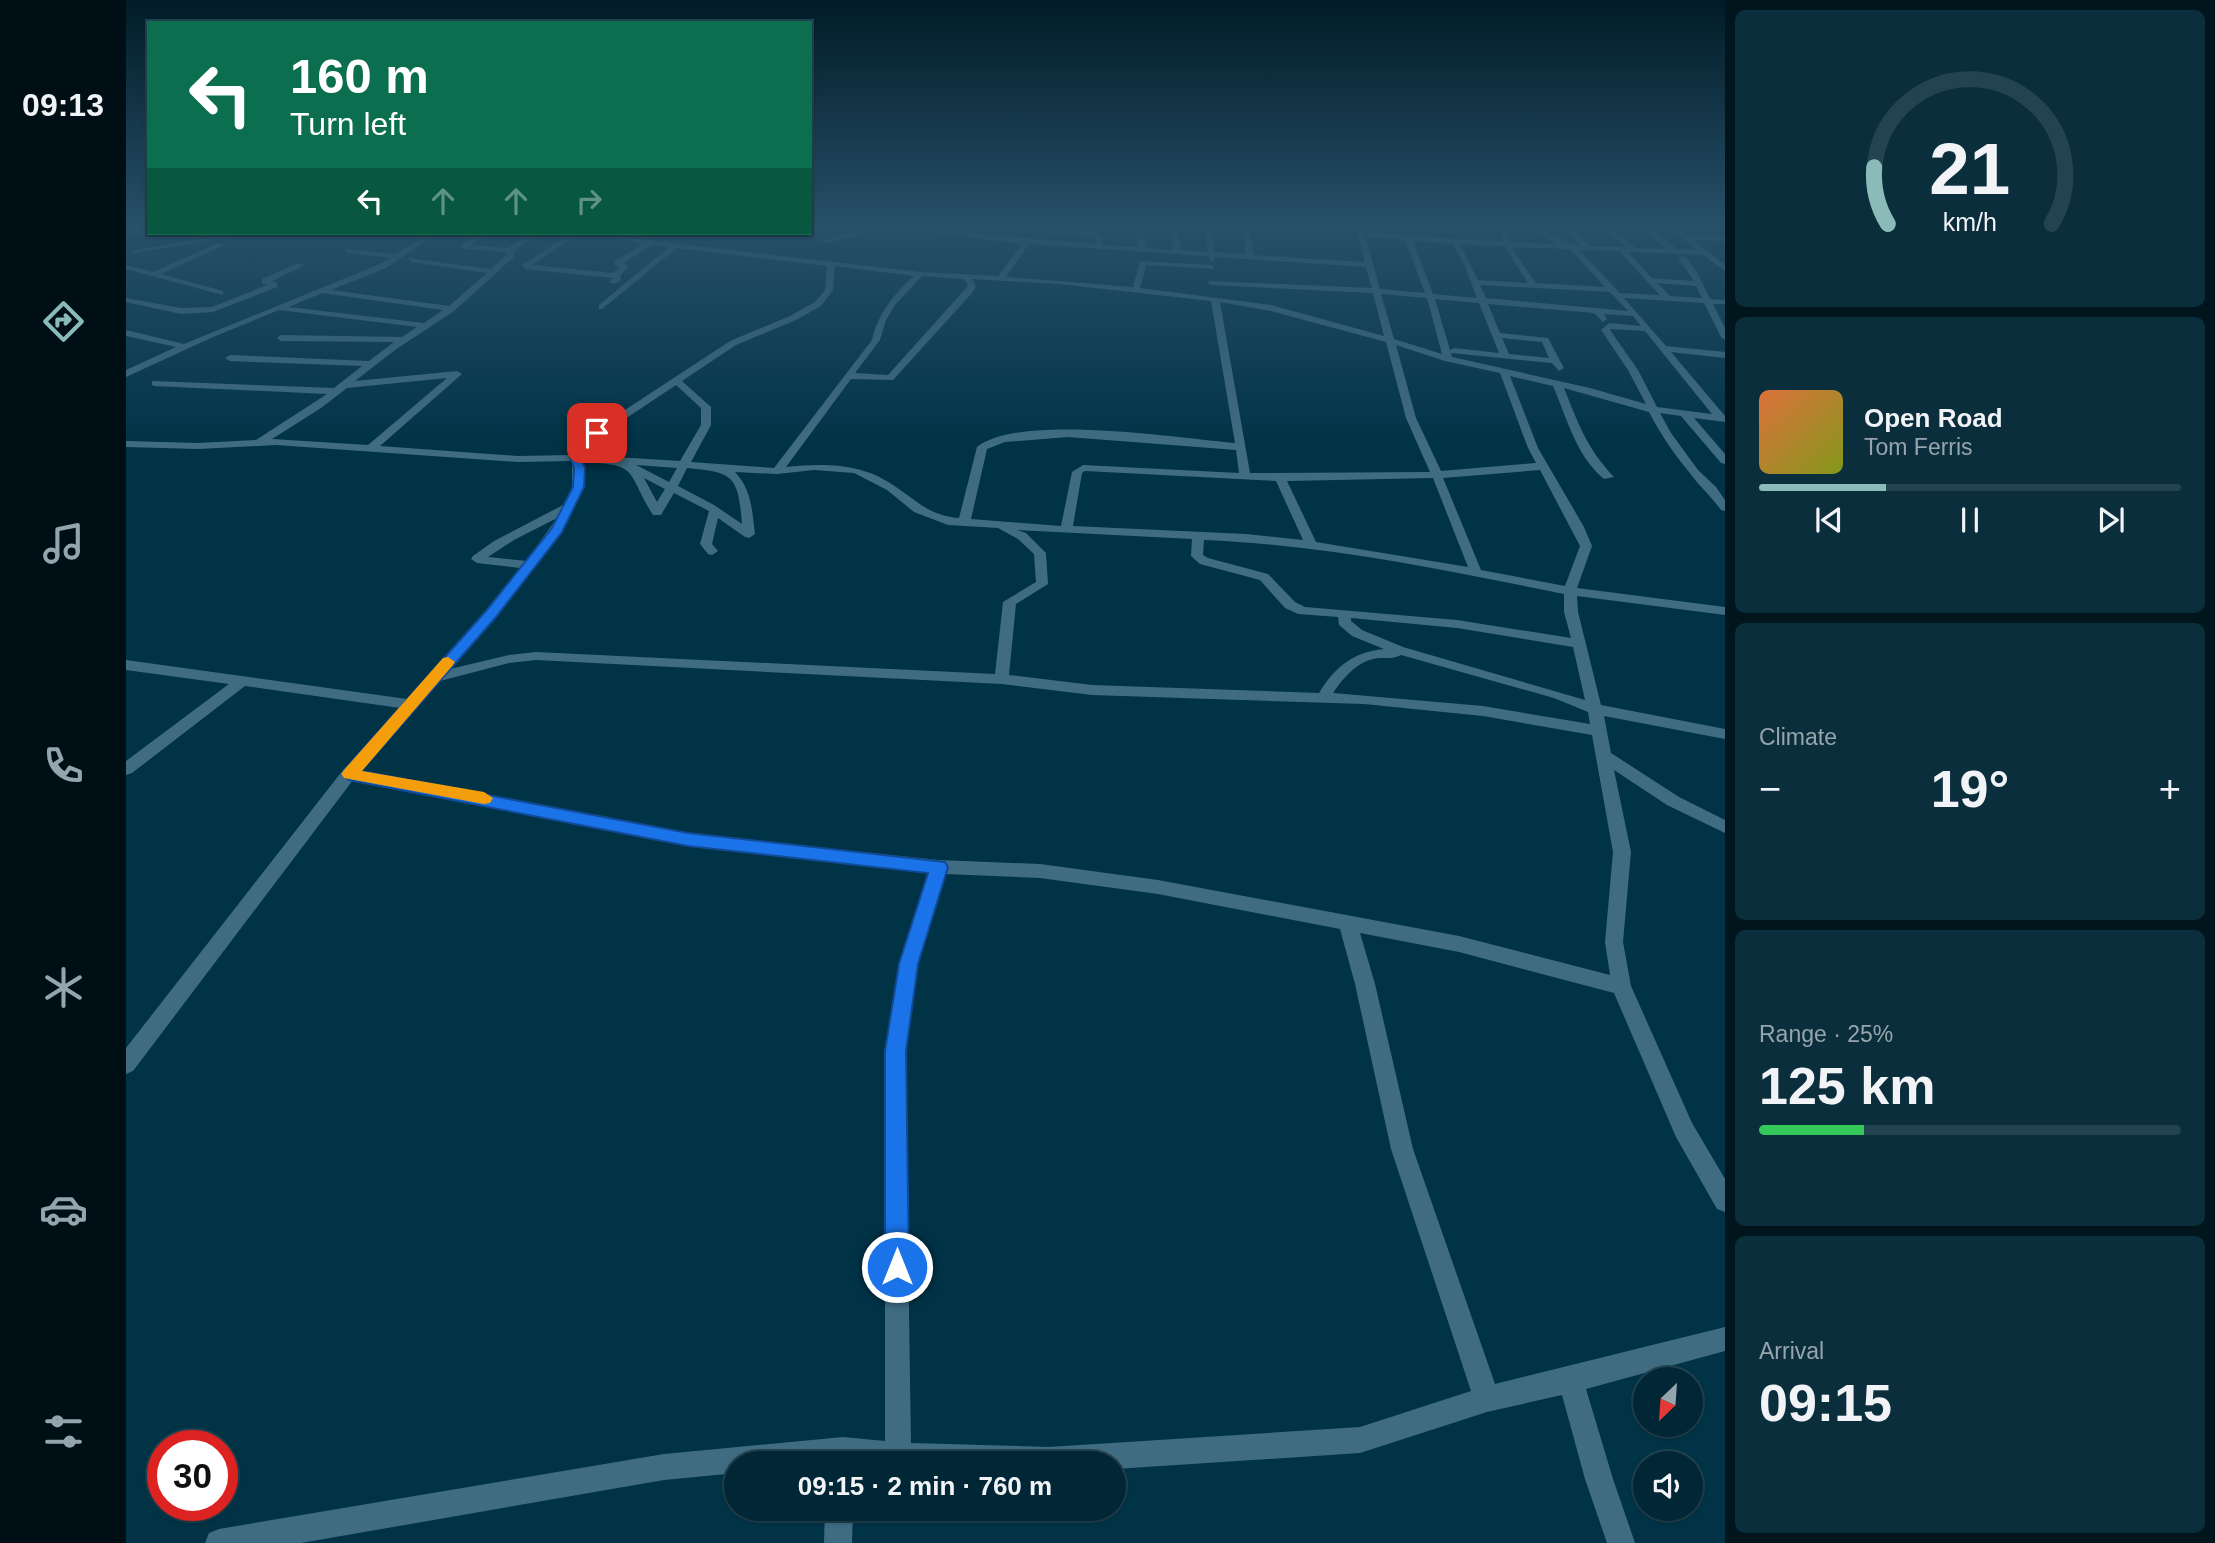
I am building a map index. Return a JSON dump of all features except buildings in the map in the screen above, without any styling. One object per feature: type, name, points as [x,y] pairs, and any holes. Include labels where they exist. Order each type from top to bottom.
[{"type":"street","points":[[126,300],[181,311],[213,309],[238,299]]},
{"type":"street","points":[[126,374],[298,299]]},
{"type":"street","points":[[378,299],[451,309]]},
{"type":"street","points":[[260,442],[463,299]]},
{"type":"street","points":[[602,307],[612,299]]},
{"type":"street","points":[[576,458],[597,433],[748,335],[793,317],[818,304],[822,299]]},
{"type":"street","points":[[742,484],[773,471],[876,340],[878,322],[896,299]]},
{"type":"street","points":[[849,376],[890,378],[962,299]]},
{"type":"street","points":[[1212,299],[1244,477]]},
{"type":"street","points":[[1218,299],[1236,302],[1242,299]]},
{"type":"street","points":[[1297,299],[1340,325],[1391,342],[1446,355],[1504,364],[1562,384],[1651,409],[1722,419]]},
{"type":"street","points":[[1380,299],[1411,418],[1476,573]]},
{"type":"street","points":[[1431,299],[1446,355]]},
{"type":"street","points":[[1444,299],[1635,314]]},
{"type":"street","points":[[1481,299],[1534,448],[1586,546],[1570,591],[1571,612],[1595,709],[1622,852],[1614,942],[1621,986],[1684,1130],[1717,1171],[1725,1201]]},
{"type":"street","points":[[1525,299],[1525,305]]},
{"type":"street","points":[[1621,299],[1722,419]]},
{"type":"street","points":[[1680,299],[1725,302]]},
{"type":"street","points":[[1705,301],[1725,337]]},
{"type":"street","points":[[277,307],[427,326]]},
{"type":"street","points":[[1597,312],[1609,326],[1647,329]]},
{"type":"street","points":[[1609,326],[1605,330],[1633,370],[1651,409],[1694,472],[1712,489],[1725,508]]},
{"type":"street","points":[[126,333],[186,346]]},
{"type":"street","points":[[1495,335],[1545,340],[1556,361],[1585,450],[1608,477]]},
{"type":"street","points":[[281,338],[405,340]]},
{"type":"street","points":[[1662,348],[1725,355]]},
{"type":"street","points":[[1446,355],[1504,364],[1556,361]]},
{"type":"street","points":[[230,358],[371,364]]},
{"type":"street","points":[[155,383],[340,388],[457,374],[370,449]]},
{"type":"street","points":[[634,469],[657,513],[706,425],[706,407],[677,381]]},
{"type":"street","points":[[1685,414],[1725,461]]},
{"type":"street","points":[[964,522],[982,447],[991,442],[1042,434],[1111,436],[1240,447]]},
{"type":"street","points":[[126,444],[198,446],[260,442],[518,459],[576,458],[773,471],[814,467],[856,470],[891,488],[918,510],[934,518],[1006,528],[1022,536],[1040,553],[1042,584],[1010,602],[1002,678]]},
{"type":"street","points":[[126,1064],[349,774],[491,614],[557,529],[571,506],[578,487],[579,468],[576,458]]},
{"type":"street","points":[[620,461],[710,507],[749,534],[742,484],[723,467]]},
{"type":"street","points":[[1066,530],[1077,472],[1083,468],[1280,478],[1437,475],[1544,466]]},
{"type":"street","points":[[1280,478],[1311,545]]},
{"type":"street","points":[[528,565],[477,559],[496,542],[539,525],[571,506]]},
{"type":"street","points":[[712,551],[706,544],[714,512]]},
{"type":"street","points":[[964,522],[1311,545],[1570,591],[1725,611]]},
{"type":"street","points":[[1198,536],[1197,556],[1204,561],[1264,577],[1290,605],[1303,611],[1457,624],[1579,644]]},
{"type":"street","points":[[1345,613],[1345,622],[1357,633],[1420,657],[1559,695],[1595,709],[1725,734]]},
{"type":"street","points":[[1323,698],[1334,677],[1353,661],[1379,652],[1420,657]]},
{"type":"street","points":[[433,678],[509,659],[536,656],[1002,678],[1092,690],[1405,702],[1483,711],[1598,731]]},
{"type":"street","points":[[126,665],[410,704]]},
{"type":"street","points":[[126,769],[241,682]]},
{"type":"street","points":[[1603,755],[1673,801],[1725,827]]},
{"type":"street","points":[[349,774],[688,840],[939,867],[1040,871],[1158,887],[1459,944],[1621,986]]},
{"type":"street","points":[[898,1451],[895,1051],[908,964],[939,867]]},
{"type":"street","points":[[1348,924],[1365,984],[1402,1149],[1487,1399]]},
{"type":"street","points":[[1126,1455],[1360,1440],[1487,1399],[1572,1380],[1725,1339]]},
{"type":"street","points":[[1572,1380],[1599,1479],[1621,1543]]},
{"type":"street","points":[[219,1543],[664,1467],[724,1464]]},
{"type":"street","points":[[838,1543],[839,1521]]},
{"type":"slow traffic","points":[[448,662],[349,774],[484,798]]},
{"type":"route","points":[[597,433],[576,458],[579,468],[578,487],[570,508],[557,529],[491,614],[349,774],[688,840],[939,867],[908,964],[895,1051],[897,1267]]}]
